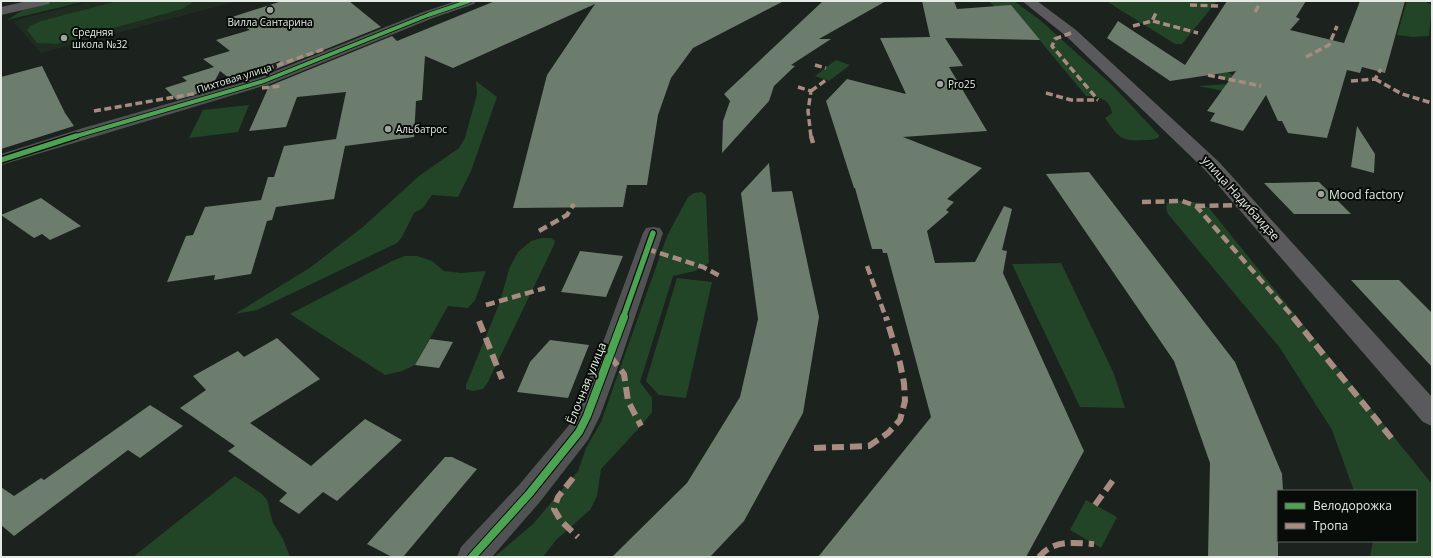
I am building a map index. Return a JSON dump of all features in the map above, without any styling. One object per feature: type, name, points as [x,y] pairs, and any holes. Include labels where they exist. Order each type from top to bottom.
[{"type":"main road","points":[[1,11],[44,1]]},
{"type":"main road","name":"улица Надибаидзе","points":[[1029,1],[1070,33],[1212,166],[1432,415]]},
{"type":"street","name":"Пихтовая улица","points":[[1,160],[74,136],[264,81],[469,1]]},
{"type":"street","name":"Ёлочная улица","points":[[472,557],[529,494],[579,432],[588,416],[653,233]]},
{"type":"shaded area","name":"Средняя школа №32","points":[[91,1],[238,1],[41,53],[13,21]]},
{"type":"green space","points":[[56,1],[86,1],[7,20],[23,10]]},
{"type":"green space","name":"Средняя школа №32","points":[[118,1],[191,1],[192,3],[182,9],[56,44],[37,43],[27,30],[30,26],[41,21]]},
{"type":"green space","points":[[989,1],[1014,1],[1040,20],[1112,85],[1159,135],[1159,137],[1152,140],[1129,140],[1120,136],[1105,118],[1112,113],[1109,104],[1103,99],[1086,96],[1027,25],[1007,6],[994,6]]},
{"type":"green space","points":[[1106,1],[1217,1],[1182,44],[1175,44]]},
{"type":"green space","points":[[1407,1],[1424,1],[1432,5],[1429,36],[1413,37],[1397,35]]},
{"type":"green space","points":[[1198,46],[1232,55],[1224,70],[1234,76],[1229,92],[1198,86],[1229,84],[1229,82],[1193,57],[1192,54]]},
{"type":"green space","points":[[836,60],[850,65],[829,81],[815,76]]},
{"type":"green space","points":[[476,81],[497,97],[471,171],[458,197],[432,195],[423,208],[414,213],[402,237],[397,243],[257,310],[235,314],[311,267],[364,226],[419,176],[459,148],[465,138],[477,94]]},
{"type":"green space","points":[[249,105],[238,132],[189,138],[203,110]]},
{"type":"green space","points":[[702,192],[706,196],[709,263],[695,271],[673,276],[640,382],[652,398],[652,412],[601,469],[597,496],[590,510],[556,540],[543,557],[494,557],[533,524],[578,471],[586,448],[601,422],[667,236],[688,197],[694,193]]},
{"type":"green space","points":[[1175,200],[1201,203],[1209,208],[1432,484],[1432,557],[1370,557],[1373,542],[1417,542],[1417,490],[1354,490],[1332,430],[1280,348],[1168,214],[1166,208],[1167,203]]},
{"type":"green space","points":[[542,238],[551,238],[555,241],[554,245],[488,382],[483,389],[473,391],[466,389],[466,385],[500,302],[509,269],[518,252],[531,241]]},
{"type":"green space","points":[[405,256],[417,256],[432,261],[444,271],[461,273],[486,271],[475,300],[468,308],[448,306],[415,365],[402,371],[385,375],[290,314],[392,261]]},
{"type":"green space","points":[[1061,263],[1114,374],[1125,408],[1080,407],[1012,264]]},
{"type":"green space","points":[[677,278],[712,282],[686,398],[659,395],[646,381]]},
{"type":"green space","points":[[235,476],[262,494],[267,500],[273,523],[283,539],[290,557],[133,557]]},
{"type":"green space","points":[[1086,500],[1117,517],[1101,548],[1070,530]]},
{"type":"building","points":[[282,1],[349,1],[381,27],[276,69],[280,61],[229,78],[220,71],[210,90],[177,100],[165,88],[187,81],[182,77],[214,67],[203,59],[230,51],[216,40],[250,30],[229,18]]},
{"type":"building","points":[[495,1],[784,1],[693,48],[671,78],[658,115],[647,185],[627,185],[623,207],[513,208],[547,75],[595,4],[453,68],[425,56],[422,100],[416,101],[414,137],[345,146],[334,199],[276,207],[272,220],[267,221],[251,274],[214,280],[215,275],[167,282],[186,236],[193,235],[205,207],[261,200],[268,177],[274,177],[284,146],[336,139],[346,92],[297,97],[286,127],[249,131],[269,86],[392,36],[397,41]]},
{"type":"building","points":[[823,1],[886,1],[819,39],[831,39],[791,65],[795,66],[774,86],[769,101],[722,153],[723,121],[730,101],[724,94]]},
{"type":"building","points":[[922,1],[954,1],[957,9],[1011,5],[1040,40],[945,38],[963,66],[949,67],[987,131],[903,137],[982,168],[947,199],[954,202],[946,210],[949,212],[927,231],[935,263],[975,262],[1004,206],[1012,209],[1002,250],[1007,251],[1003,273],[1084,451],[1026,557],[818,557],[931,417],[887,253],[883,253],[882,249],[872,249],[855,188],[826,101],[847,79],[906,94],[880,38],[930,37]]},
{"type":"building","points":[[1227,1],[1306,1],[1296,17],[1300,19],[1290,30],[1344,43],[1360,1],[1405,1],[1385,73],[1362,67],[1360,73],[1347,70],[1327,138],[1288,133],[1282,121],[1278,121],[1266,95],[1243,131],[1210,121],[1215,113],[1207,111],[1236,71],[1170,81],[1107,38],[1118,21],[1185,65]]},
{"type":"building","points":[[42,66],[65,113],[74,126],[1,149],[1,77]]},
{"type":"building","points":[[1357,126],[1375,154],[1374,173],[1351,167]]},
{"type":"building","points":[[769,163],[772,192],[792,191],[819,317],[803,413],[744,521],[710,557],[612,557],[687,483],[740,397],[758,319],[741,193]]},
{"type":"building","points":[[1089,172],[1235,362],[1282,474],[1283,490],[1277,490],[1278,557],[1208,557],[1210,463],[1174,361],[1046,174]]},
{"type":"building","points":[[1319,182],[1351,214],[1294,214],[1264,183]]},
{"type":"building","points":[[41,198],[81,226],[50,240],[42,234],[34,238],[1,215]]},
{"type":"building","points":[[580,251],[623,256],[606,297],[561,292]]},
{"type":"building","points":[[1351,280],[1399,280],[1432,313],[1432,367]]},
{"type":"building","points":[[277,338],[320,379],[250,423],[311,466],[365,419],[402,440],[337,501],[323,492],[299,514],[279,501],[287,493],[228,451],[235,446],[180,408],[206,390],[193,376],[238,351],[244,357]]},
{"type":"building","points":[[430,339],[453,342],[439,368],[415,365]]},
{"type":"building","points":[[550,340],[589,345],[568,398],[517,392],[530,362]]},
{"type":"building","points":[[150,405],[183,426],[140,458],[128,450],[14,536],[1,525],[1,487],[14,496],[41,478],[44,480]]},
{"type":"building","points":[[445,457],[452,457],[477,469],[403,557],[392,557],[367,544]]},
{"type":"marked path","points":[[1190,5],[1218,6]]},
{"type":"marked path","points":[[1255,12],[1259,5]]},
{"type":"marked path","points":[[1133,26],[1149,23],[1154,19],[1157,11]]},
{"type":"marked path","points":[[1153,21],[1198,33]]},
{"type":"marked path","points":[[1306,57],[1329,45],[1337,26]]},
{"type":"marked path","points":[[1071,33],[1055,39],[1052,46],[1098,100]]},
{"type":"marked path","points":[[94,111],[171,99],[198,93],[324,49]]},
{"type":"marked path","points":[[815,65],[826,68]]},
{"type":"marked path","points":[[1351,81],[1375,79],[1381,69]]},
{"type":"marked path","points":[[1208,75],[1261,86]]},
{"type":"marked path","points":[[1375,79],[1402,94],[1432,103]]},
{"type":"marked path","points":[[811,91],[826,80]]},
{"type":"marked path","points":[[262,88],[282,86]]},
{"type":"marked path","points":[[798,87],[811,91],[808,104],[808,117],[813,143]]},
{"type":"marked path","points":[[1046,93],[1071,100],[1098,100]]},
{"type":"marked path","points":[[1142,202],[1182,201],[1196,206],[1269,288],[1393,440]]},
{"type":"marked path","points":[[539,231],[567,215],[574,204]]},
{"type":"marked path","points":[[1196,206],[1248,205]]},
{"type":"marked path","points":[[647,249],[703,267],[722,277]]},
{"type":"marked path","points":[[814,448],[851,448],[869,446],[888,433],[897,424],[902,416],[905,401],[904,383],[900,363],[887,320],[867,266]]},
{"type":"marked path","points":[[486,305],[545,288]]},
{"type":"marked path","points":[[479,321],[502,379]]},
{"type":"marked path","points":[[610,356],[624,374],[628,401],[641,426]]},
{"type":"marked path","points":[[1095,505],[1116,476]]},
{"type":"marked path","points":[[573,478],[558,497],[554,509],[561,521],[578,537]]},
{"type":"marked path","points":[[1039,557],[1050,546],[1057,544],[1071,542],[1094,544]]},
{"type":"cycle path","points":[[1,160],[89,132],[264,81],[428,15],[469,1]]},
{"type":"cycle path","points":[[472,557],[529,494],[579,432],[587,416],[610,356],[653,233]]},
{"type":"place","name":"Вилла Сантарина","points":[[270,10]]},
{"type":"place","name":"Средняя школа №32","points":[[64,38]]},
{"type":"place","name":"Pro25","points":[[940,84]]},
{"type":"place","name":"Альбатрос","points":[[388,129]]},
{"type":"place","name":"Mood factory","points":[[1321,194]]}]
